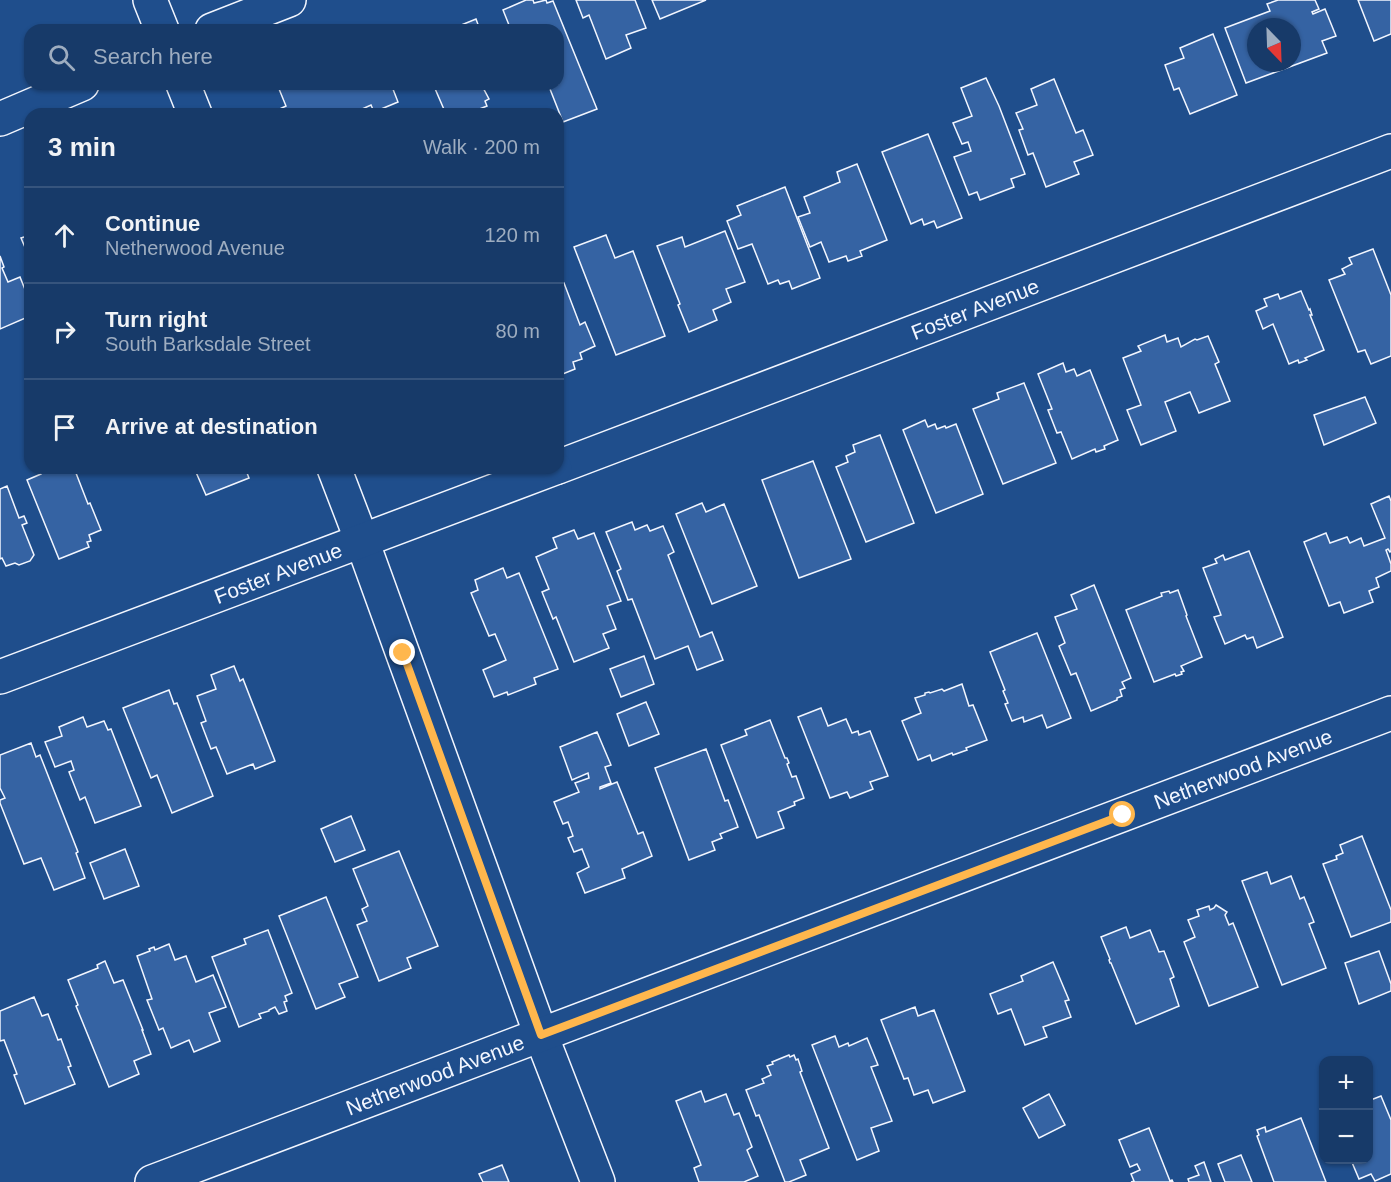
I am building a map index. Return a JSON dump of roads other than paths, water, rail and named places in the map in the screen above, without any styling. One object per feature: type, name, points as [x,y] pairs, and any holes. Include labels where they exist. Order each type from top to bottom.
[{"type":"street","points":[[150,0],[160,24]]},
{"type":"street","points":[[227,24],[289,0]]},
{"type":"street","points":[[26,108],[68,90]]},
{"type":"street","points":[[185,90],[193,108]]},
{"type":"street","points":[[0,119],[24,109]]},
{"type":"street","name":"Foster Avenue","points":[[564,464],[1391,151]]},
{"type":"street","points":[[335,474],[362,541],[541,1035],[598,1182]]},
{"type":"street","name":"Foster Avenue","points":[[0,677],[538,474]]},
{"type":"street","name":"Netherwood Avenue","points":[[152,1182],[1391,713]]}]
